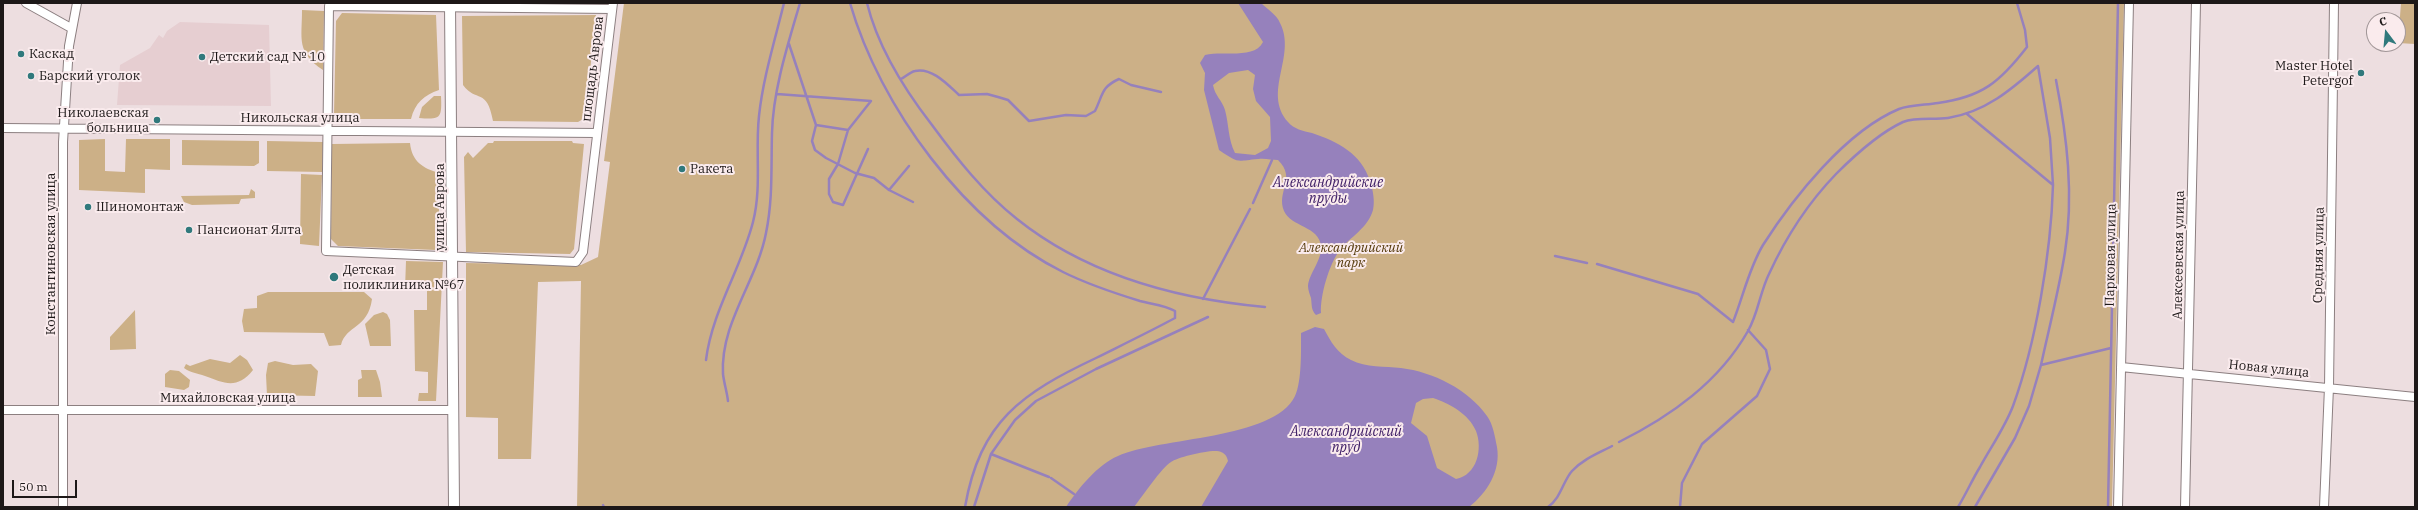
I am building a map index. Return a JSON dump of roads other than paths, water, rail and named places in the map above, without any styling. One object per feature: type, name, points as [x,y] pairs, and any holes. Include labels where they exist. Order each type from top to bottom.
[{"type":"street","points":[[26,3],[71,28]]},
{"type":"street","name":"Константиновская улица","points":[[62,507],[64,129],[71,28],[77,3]]},
{"type":"street","name":"Парковая улица","points":[[2118,507],[2129,3]]},
{"type":"street","name":"Алексеевская улица","points":[[2185,507],[2196,3]]},
{"type":"street","name":"Средняя улица","points":[[2324,507],[2329,387],[2334,3]]},
{"type":"street","name":"улица Аврова","points":[[450,5],[454,507]]},
{"type":"street","name":"площадь Аврова","points":[[329,6],[612,6],[583,252],[576,262],[326,251],[329,6]]},
{"type":"street","name":"Никольская улица","points":[[3,128],[597,133]]},
{"type":"street","name":"Новая улица","points":[[2120,367],[2188,372],[2415,397]]},
{"type":"street","name":"Михайловская улица","points":[[3,410],[453,410]]},
{"type":"water","name":"Александрийские пруды","points":[[1238,3],[1261,3],[1279,20],[1284,35],[1285,48],[1278,99],[1281,110],[1288,122],[1296,128],[1331,140],[1355,156],[1366,171],[1373,192],[1374,207],[1371,216],[1363,227],[1344,245],[1332,263],[1322,298],[1321,313],[1316,315],[1312,310],[1308,286],[1320,257],[1321,246],[1319,239],[1310,230],[1292,220],[1284,211],[1282,197],[1286,173],[1278,160],[1235,160],[1219,150],[1204,90],[1205,73],[1200,63],[1205,55],[1245,53],[1259,48],[1263,42]],"holes":[[[1248,70],[1255,75],[1253,89],[1256,101],[1270,117],[1271,141],[1268,148],[1255,155],[1235,153],[1230,137],[1225,110],[1215,92],[1213,85],[1229,73]]]},
{"type":"water","name":"Александрийский пруд","points":[[1315,327],[1324,329],[1338,351],[1357,363],[1369,366],[1401,368],[1425,373],[1449,383],[1479,406],[1491,423],[1494,431],[1498,456],[1495,473],[1482,495],[1469,507],[1201,507],[1228,461],[1223,453],[1211,451],[1188,456],[1171,462],[1157,476],[1134,507],[1066,507],[1082,485],[1095,471],[1118,456],[1137,450],[1241,429],[1264,421],[1283,410],[1295,396],[1299,382],[1301,365],[1301,333]],"holes":[[[1433,398],[1464,414],[1473,425],[1478,438],[1478,453],[1473,467],[1463,477],[1456,479],[1437,468],[1427,436],[1411,423],[1416,403],[1423,399]]]},
{"type":"waterway","points":[[706,360],[714,324],[748,239],[756,209],[759,116],[766,73],[784,3]]},
{"type":"waterway","points":[[728,401],[723,374],[727,337],[755,268],[766,233],[771,195],[772,133],[775,100],[782,67],[800,3]]},
{"type":"waterway","points":[[850,3],[864,42],[882,82],[905,121],[931,158],[960,193],[993,224],[1027,251],[1063,272],[1111,291],[1140,301],[1167,307],[1175,311],[1175,318],[1046,384],[1008,413],[994,431],[981,452],[972,477],[965,507]]},
{"type":"waterway","points":[[867,3],[885,52],[912,97],[951,150],[982,187],[1017,219],[1044,239],[1073,255],[1134,281],[1199,298],[1265,307]]},
{"type":"waterway","points":[[1597,264],[1698,294],[1733,322],[1750,273],[1763,245],[1789,207],[1805,187],[1841,149],[1879,119],[1899,109],[1967,97],[1989,86],[2008,70],[2027,47],[2025,30],[2017,3]]},
{"type":"waterway","points":[[2108,507],[2118,3]]},
{"type":"waterway","points":[[789,44],[816,125],[812,141],[815,150],[826,158],[855,173],[874,178],[889,190],[913,202]]},
{"type":"waterway","points":[[1967,114],[2053,185],[2050,138],[2038,66]]},
{"type":"waterway","points":[[1619,442],[1657,421],[1675,409],[1708,382],[1723,366],[1748,331],[1757,310],[1763,288],[1775,261],[1798,221],[1826,185],[1859,153],[1885,132],[1908,120],[1948,118],[1974,111],[1997,99],[2038,66]]},
{"type":"waterway","points":[[901,79],[911,72],[921,70],[928,72],[945,82],[959,95],[987,94],[1008,100],[1029,121],[1066,115],[1086,116],[1095,111],[1106,88],[1119,79],[1131,85],[1161,92]]},
{"type":"waterway","points":[[2056,80],[2068,166],[2068,231],[2063,266],[2041,365],[2111,348]]},
{"type":"waterway","points":[[777,94],[871,101],[848,130],[838,164],[829,179],[829,194],[833,202],[843,205],[868,149]]},
{"type":"waterway","points":[[816,125],[848,130]]},
{"type":"waterway","points":[[1253,203],[1272,160]]},
{"type":"waterway","points":[[889,190],[909,166]]},
{"type":"waterway","points":[[1958,507],[2006,422],[2013,406],[2029,354],[2046,268],[2053,185]]},
{"type":"waterway","points":[[1203,299],[1250,209]]},
{"type":"waterway","points":[[1555,256],[1587,263]]},
{"type":"waterway","points":[[1049,477],[991,454],[1015,420],[1036,401],[1096,369],[1208,317]]},
{"type":"waterway","points":[[1680,507],[1682,483],[1702,444],[1757,396],[1770,369],[1766,350],[1748,330]]},
{"type":"waterway","points":[[1975,507],[2015,438],[2029,406],[2041,365]]},
{"type":"waterway","points":[[1548,507],[1556,499],[1569,475],[1576,467],[1612,446]]},
{"type":"waterway","points":[[974,507],[991,454]]},
{"type":"waterway","points":[[1051,478],[1074,494]]},
{"type":"place","name":"Каскад","points":[[21,54]]},
{"type":"place","name":"Детский сад № 10","points":[[202,57]]},
{"type":"place","name":"Master Hotel Petergof","points":[[2361,73]]},
{"type":"place","name":"Барский уголок","points":[[31,76]]},
{"type":"place","name":"Николаевская больница","points":[[157,120]]},
{"type":"place","name":"Ракета","points":[[682,169]]},
{"type":"place","name":"Шиномонтаж","points":[[88,207]]},
{"type":"place","name":"Пансионат Ялта","points":[[189,230]]},
{"type":"place","name":"Детская поликлиника №67","points":[[334,277]]},
{"type":"park label","name":"Александрийский парк","points":[[1351,256]]}]
